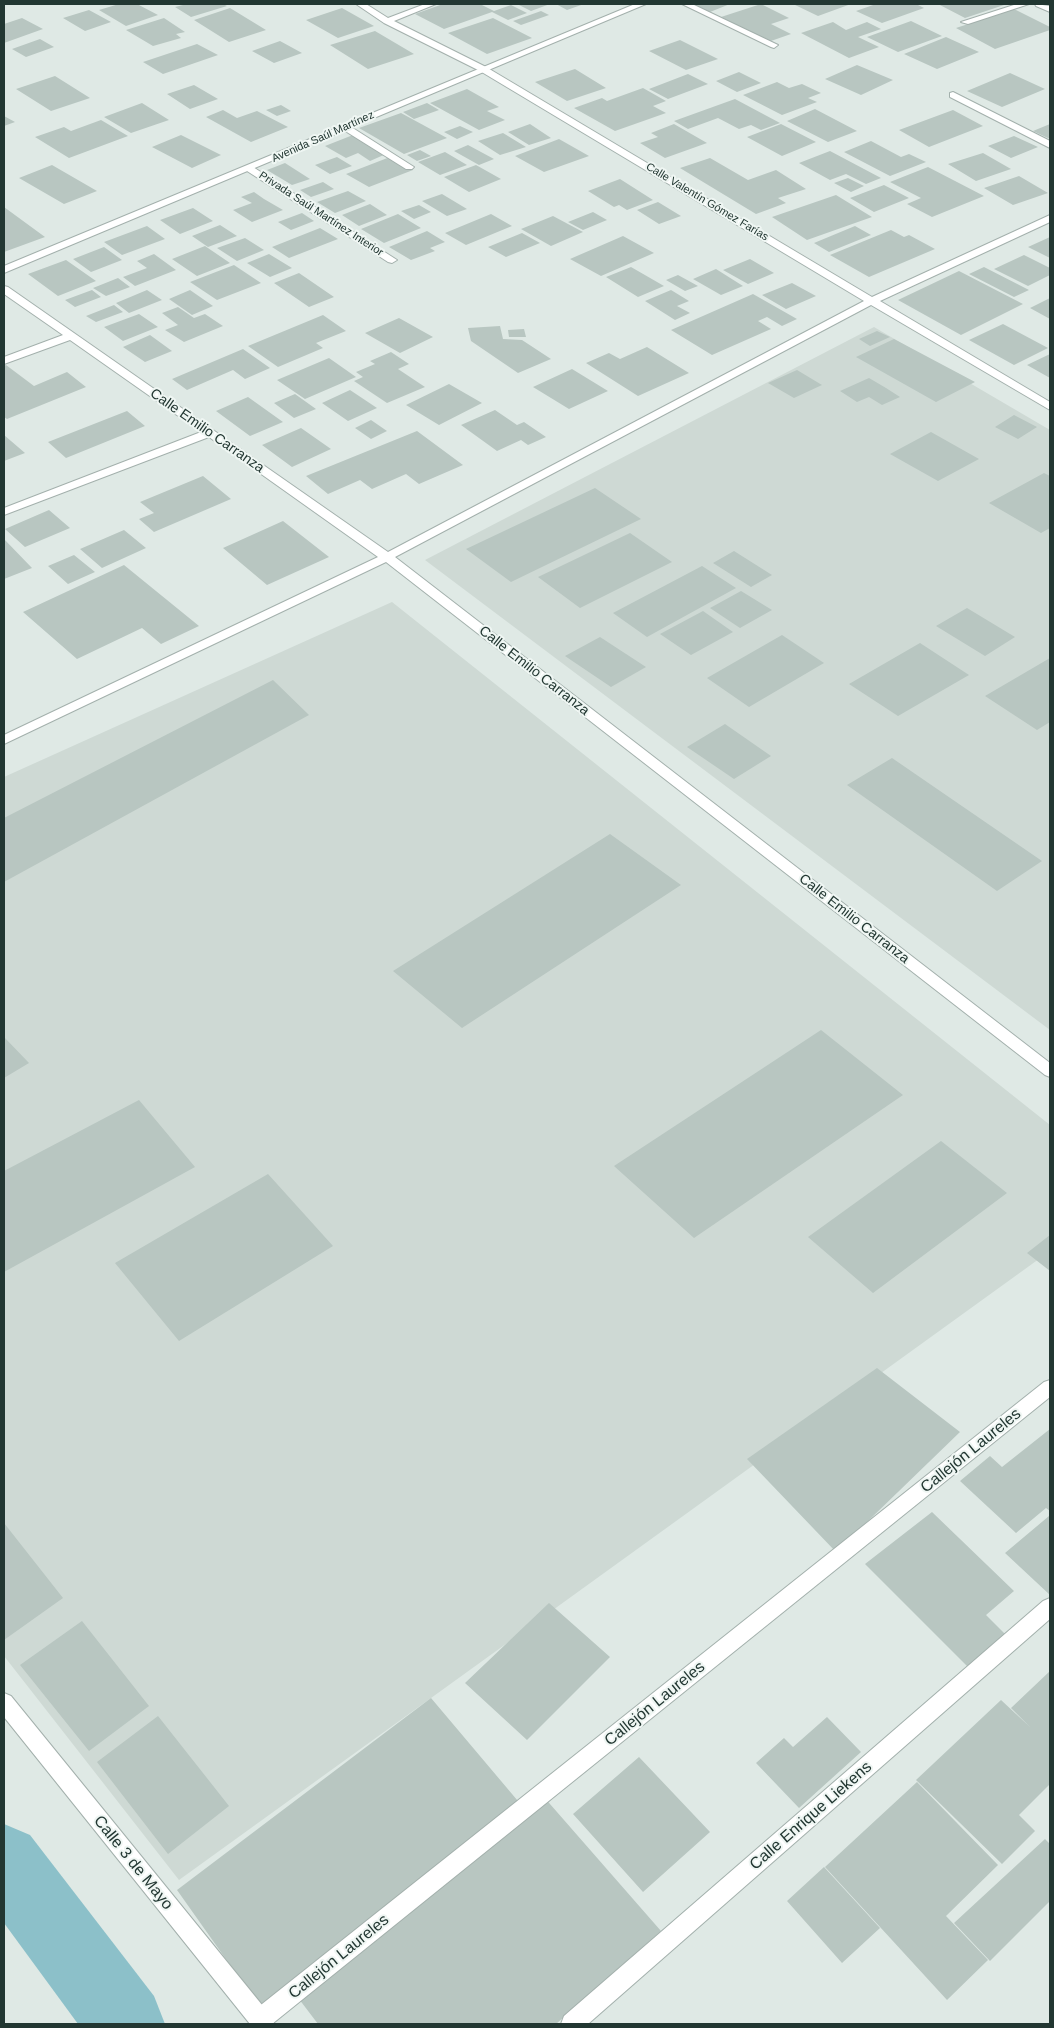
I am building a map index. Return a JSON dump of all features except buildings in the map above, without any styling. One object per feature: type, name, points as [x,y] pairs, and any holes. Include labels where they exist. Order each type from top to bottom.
[{"type":"street","name":"Calle Valentín Gómez Farías","points":[[360,4],[387,21],[483,69],[1050,407]]},
{"type":"street","points":[[387,21],[432,4]]},
{"type":"street","name":"Avenida Saúl Martínez","points":[[4,270],[642,4]]},
{"type":"street","points":[[686,4],[774,45]]},
{"type":"street","points":[[965,22],[1025,4]]},
{"type":"street","points":[[1039,4],[1050,9]]},
{"type":"street","points":[[953,95],[1050,145]]},
{"type":"street","points":[[345,127],[409,167]]},
{"type":"street","name":"Privada Saúl Martínez Interior","points":[[250,169],[392,260]]},
{"type":"street","points":[[4,740],[387,557],[871,300],[1050,218]]},
{"type":"street","name":"Calle Emilio Carranza","points":[[4,289],[387,557],[1050,1071]]},
{"type":"street","points":[[4,361],[71,336]]},
{"type":"street","points":[[4,512],[210,433]]},
{"type":"street","name":"Callejón Laureles","points":[[261,2022],[1050,1387]]},
{"type":"street","name":"Calle Enrique Liekens","points":[[572,2024],[1050,1607]]},
{"type":"street","name":"Calle 3 de Mayo","points":[[4,1702],[261,2022]]},
{"type":"shaded area","points":[[874,327],[1050,430],[1050,1030],[425,560]]},
{"type":"shaded area","points":[[392,602],[1050,1125],[1050,1251],[179,1880],[4,1656],[4,777]]},
{"type":"waterway","points":[[4,1861],[126,2024]]}]
